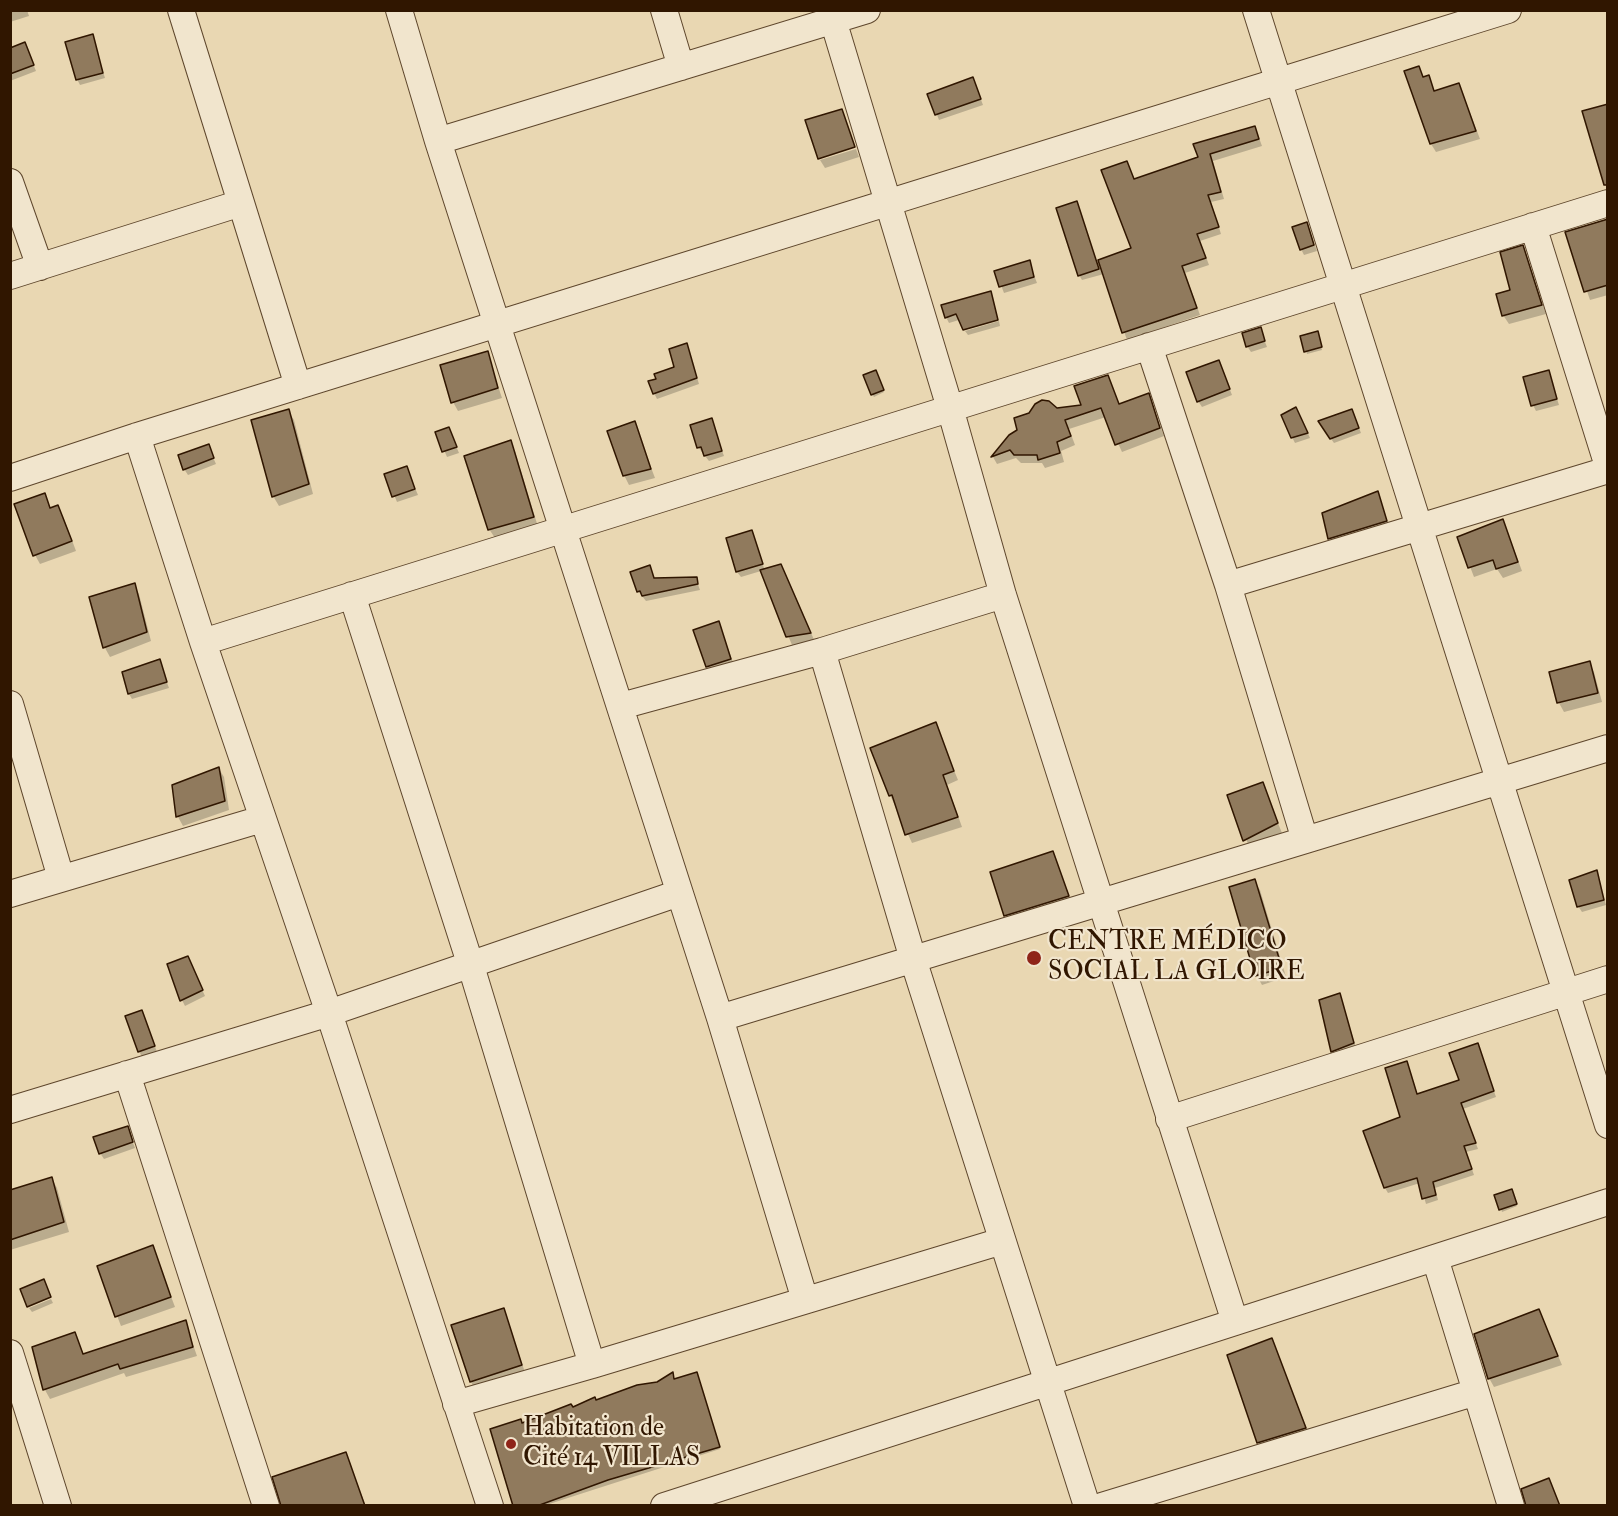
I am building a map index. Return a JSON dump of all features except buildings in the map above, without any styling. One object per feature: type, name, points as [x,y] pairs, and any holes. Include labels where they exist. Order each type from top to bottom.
[{"type":"street","points":[[181,10],[298,386]]},
{"type":"street","points":[[399,10],[438,141],[720,1018],[805,1300]]},
{"type":"street","points":[[664,10],[681,66]]},
{"type":"street","points":[[438,141],[681,66],[831,16],[867,10]]},
{"type":"street","points":[[1256,10],[1344,285],[1417,528],[1608,1125]]},
{"type":"street","points":[[10,478],[137,436],[1508,10]]},
{"type":"street","points":[[831,16],[886,204],[950,408],[1003,596],[1099,903],[1235,1322]]},
{"type":"street","points":[[10,182],[40,267]]},
{"type":"street","points":[[10,276],[241,203]]},
{"type":"street","points":[[203,642],[1608,203]]},
{"type":"street","points":[[1228,585],[1608,468],[1533,226]]},
{"type":"street","points":[[1149,346],[1228,585],[1305,840]]},
{"type":"street","points":[[137,436],[203,642],[329,1014],[490,1506]]},
{"type":"street","points":[[352,595],[471,966],[592,1365]]},
{"type":"street","points":[[621,706],[822,651],[1003,596]]},
{"type":"street","points":[[822,651],[913,959],[1087,1506]]},
{"type":"street","points":[[10,704],[61,878]]},
{"type":"street","points":[[720,1018],[1608,748]]},
{"type":"street","points":[[10,894],[262,819]]},
{"type":"street","points":[[10,1110],[329,1014],[679,893]]},
{"type":"street","points":[[1169,1119],[1608,980]]},
{"type":"street","points":[[127,1074],[266,1506]]},
{"type":"street","points":[[664,1506],[1608,1202]]},
{"type":"street","points":[[456,1404],[1002,1240]]},
{"type":"street","points":[[1435,1258],[1511,1506]]},
{"type":"street","points":[[10,1353],[58,1506]]},
{"type":"street","points":[[1102,1506],[1476,1392]]},
{"type":"place","name":"CENTRE MÉDICO SOCIAL LA GLOIRE","points":[[1034,958]]},
{"type":"place","name":"Habitation de Cité 14 VILLAS","points":[[511,1444]]}]
